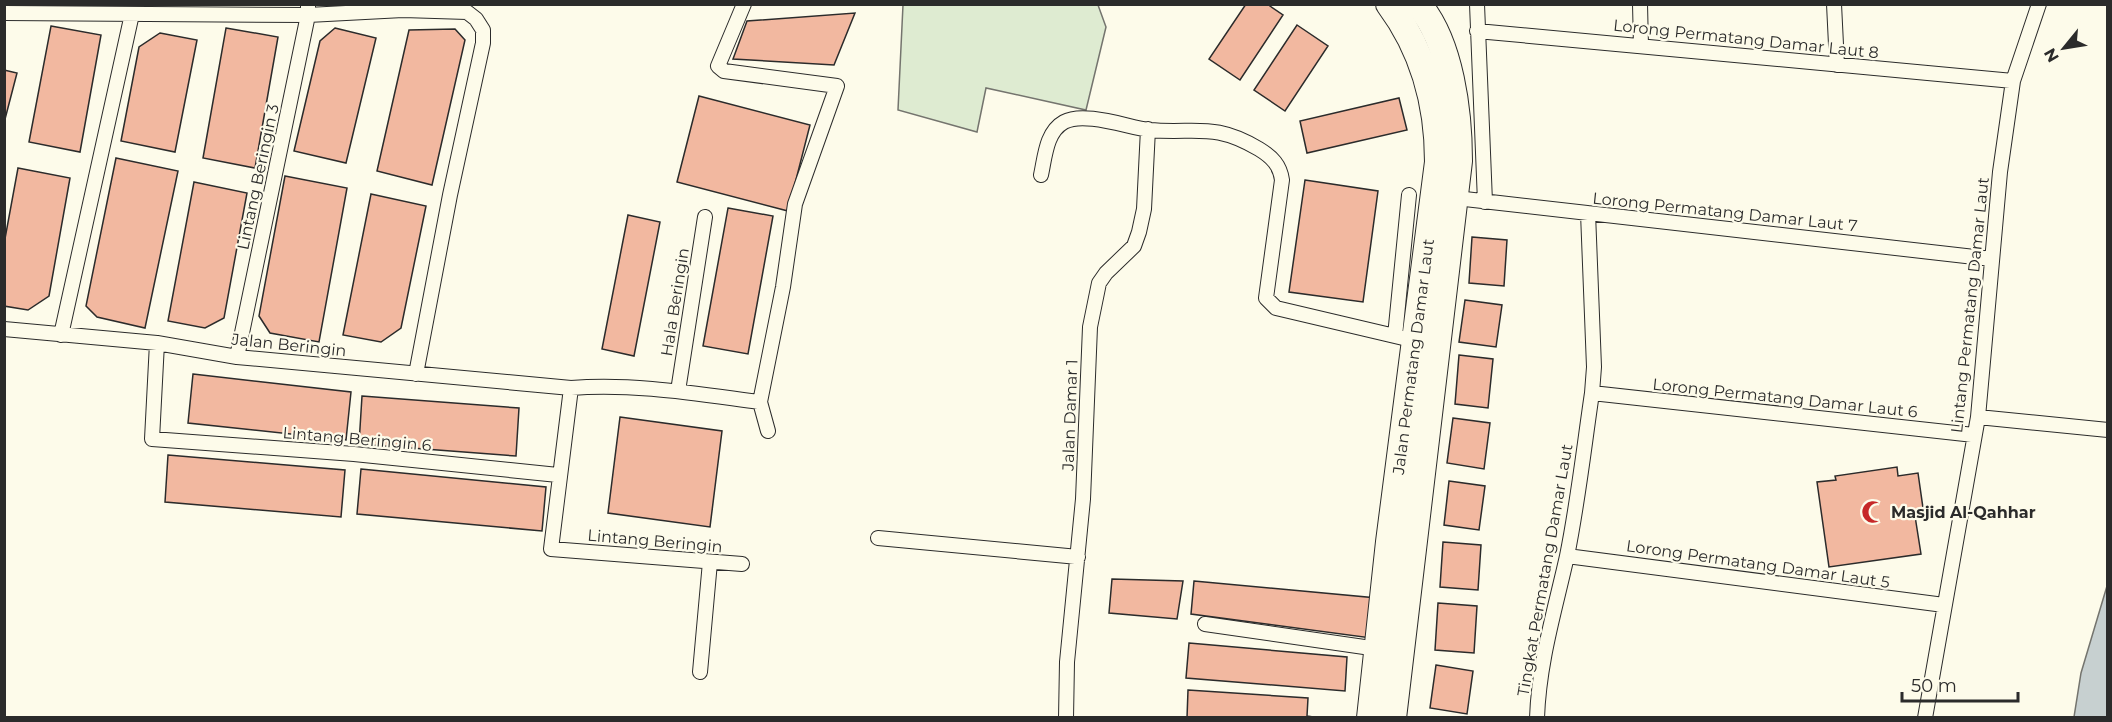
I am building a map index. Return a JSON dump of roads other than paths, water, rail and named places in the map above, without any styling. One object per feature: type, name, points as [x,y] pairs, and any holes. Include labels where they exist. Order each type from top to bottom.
[{"type":"highway","name":"Jalan Permatang Damar Laut","points":[[1370,717],[1406,338],[1438,162],[1438,129],[1433,96],[1420,58],[1403,23],[1389,4]]},
{"type":"highway","name":"Jalan Permatang Damar Laut","points":[[1393,717],[1456,198],[1459,126],[1446,58],[1418,4]]},
{"type":"highway","points":[[1436,4],[1443,25],[1446,58]]},
{"type":"street","points":[[744,4],[718,66],[724,71],[837,86],[795,204],[783,287],[760,402],[768,431]]},
{"type":"street","points":[[1477,4],[1476,31],[1485,202]]},
{"type":"street","points":[[1640,4],[1641,46]]},
{"type":"street","points":[[1834,4],[1837,64]]},
{"type":"street","name":"Lintang Permatang Damar Laut","points":[[1925,717],[1978,417],[2000,172],[2013,81],[2039,4]]},
{"type":"street","name":"Lintang Beringin 3","points":[[237,357],[308,10]]},
{"type":"street","points":[[4,13],[132,14],[403,10],[467,12],[476,19],[483,30],[483,44],[450,195],[416,374]]},
{"type":"street","points":[[61,335],[132,14]]},
{"type":"street","name":"Lorong Permatang Damar Laut 8","points":[[1476,31],[2013,81]]},
{"type":"street","points":[[1041,175],[1050,138],[1064,122],[1075,118],[1148,129],[1220,131],[1238,137],[1275,162],[1281,170],[1282,180],[1266,298],[1276,308],[1406,338],[1409,195]]},
{"type":"street","name":"Jalan Damar 1","points":[[1066,717],[1067,662],[1078,557],[1090,327],[1099,283],[1134,246],[1139,232],[1144,209],[1148,129]]},
{"type":"street","name":"Lorong Permatang Damar Laut 7","points":[[1456,198],[1992,259]]},
{"type":"street","name":"Tingkat Permatang Damar Laut","points":[[1537,717],[1538,683],[1549,626],[1567,556],[1592,393],[1594,367],[1588,213]]},
{"type":"street","name":"Hala Beringin","points":[[678,391],[705,217]]},
{"type":"street","name":"Jalan Beringin","points":[[4,329],[157,344],[237,357],[571,388],[678,391],[760,402]]},
{"type":"street","name":"Lintang Beringin 6","points":[[157,344],[152,439],[354,454],[558,475]]},
{"type":"street","points":[[558,475],[571,388]]},
{"type":"street","name":"Lorong Permatang Damar Laut 6","points":[[1592,393],[1974,435]]},
{"type":"street","points":[[1978,417],[2107,426]]},
{"type":"street","name":"Lintang Beringin","points":[[558,475],[551,549],[742,564]]},
{"type":"street","points":[[878,537],[1078,557]]},
{"type":"street","name":"Lorong Permatang Damar Laut 5","points":[[1567,556],[1944,606]]},
{"type":"street","points":[[700,672],[710,562]]},
{"type":"street","points":[[1205,624],[1378,649]]},
{"type":"place","name":"Masjid Al-Qahhar","points":[[1873,512]]}]
